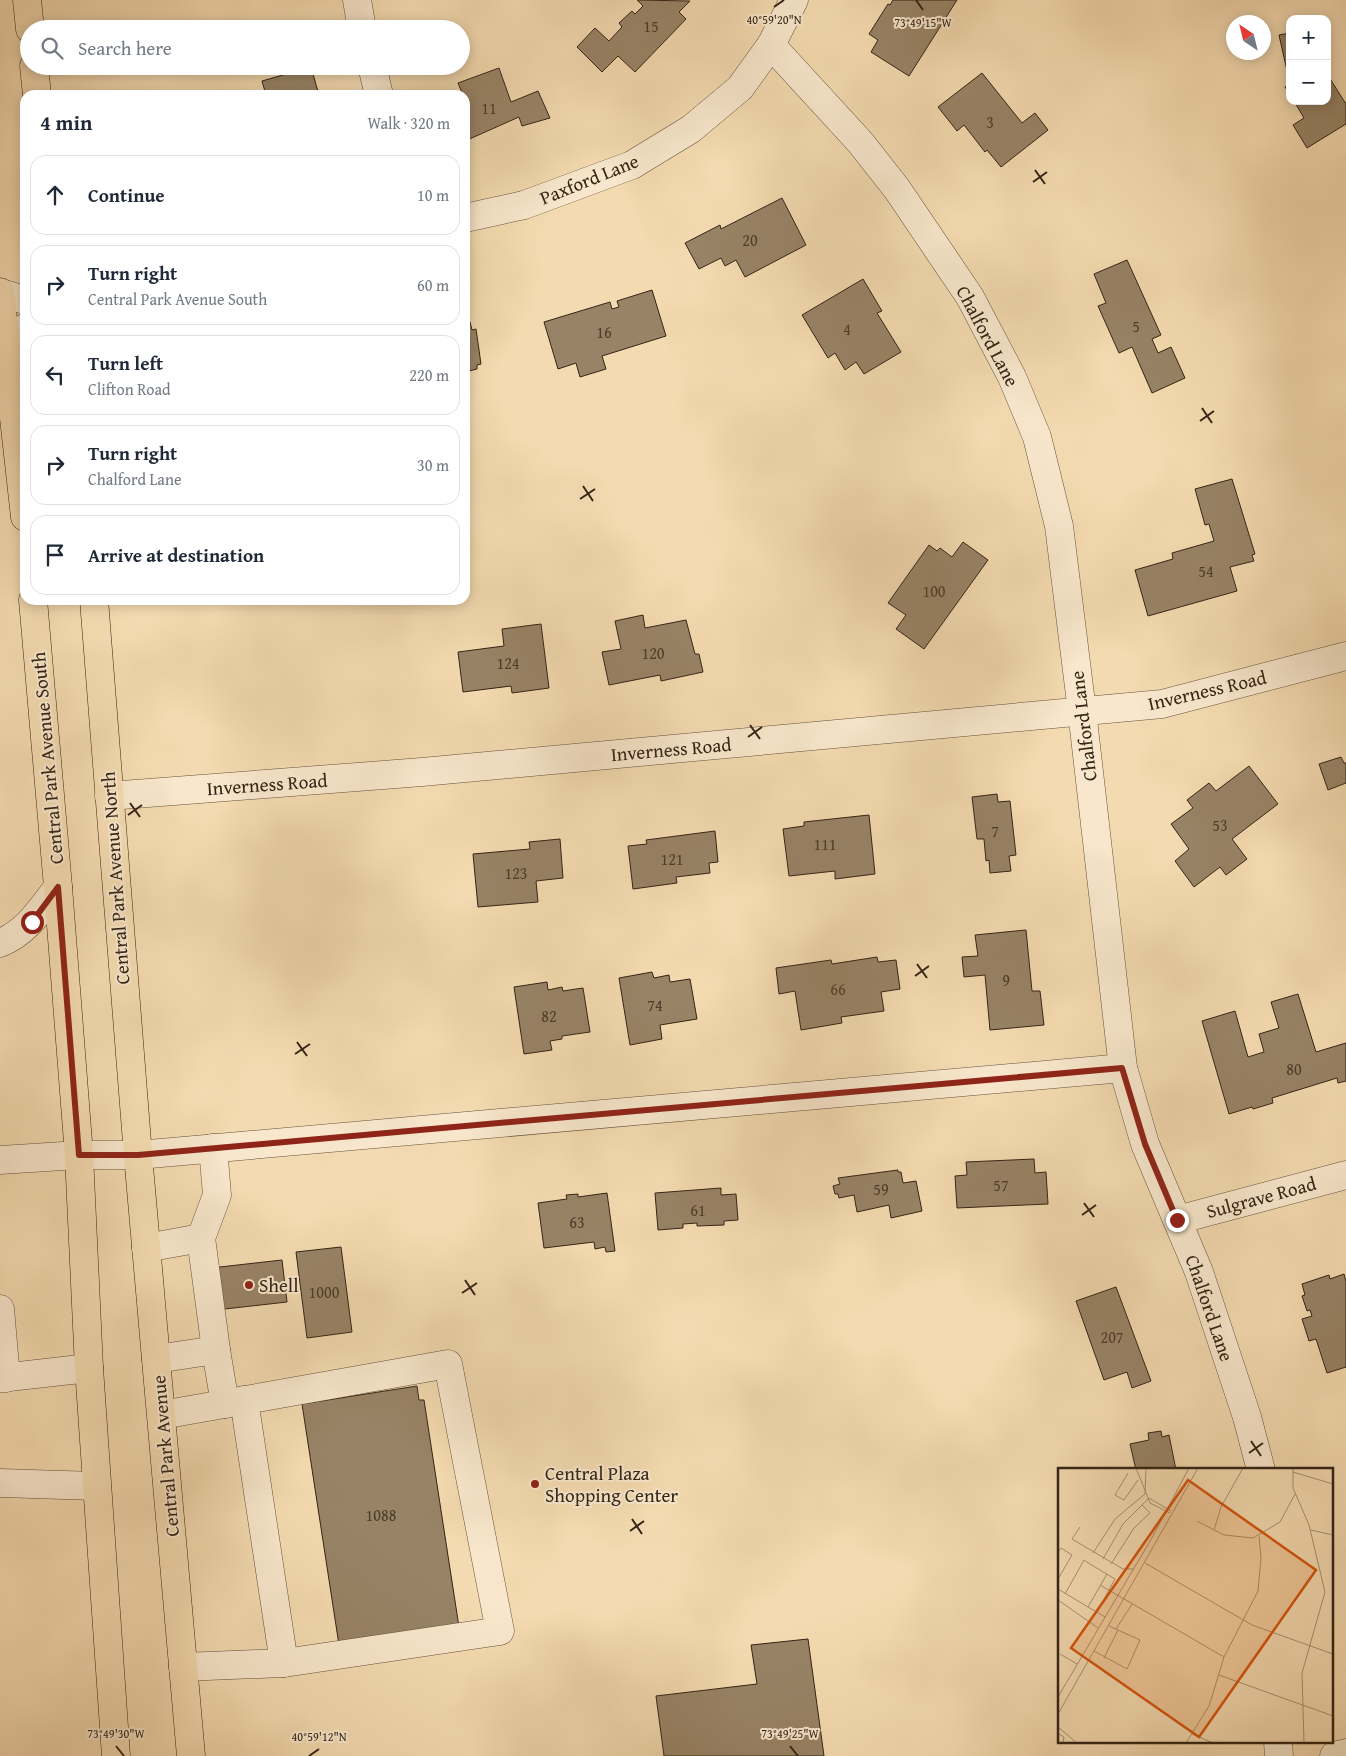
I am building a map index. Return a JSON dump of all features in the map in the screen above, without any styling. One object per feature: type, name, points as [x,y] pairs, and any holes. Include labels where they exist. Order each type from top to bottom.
[{"type":"main road","points":[[27,0],[29,20]]},
{"type":"main road","points":[[35,75],[36,90]]},
{"type":"main road","points":[[0,293],[10,335],[20,456]]},
{"type":"main road","name":"Central Park Avenue South","points":[[33,605],[79,1155]]},
{"type":"main road","name":"Central Park Avenue North","points":[[94,605],[138,1155]]},
{"type":"main road","points":[[79,1155],[96,1486],[116,1756]]},
{"type":"main road","name":"Central Park Avenue","points":[[138,1155],[191,1756]]},
{"type":"street","points":[[357,0],[360,20]]},
{"type":"street","name":"Paxford Lane","points":[[470,217],[524,204],[632,166],[690,129],[740,88],[771,45],[794,0]]},
{"type":"street","name":"Chalford Lane","points":[[771,45],[860,142],[897,188],[970,297],[1012,377],[1037,437],[1059,526],[1122,1068],[1145,1144],[1198,1272],[1247,1417],[1260,1468]]},
{"type":"street","points":[[374,75],[378,90]]},
{"type":"street","points":[[0,293],[20,299]]},
{"type":"street","name":"Inverness Road","points":[[109,796],[422,772],[1162,704],[1346,656]]},
{"type":"street","points":[[0,944],[32,922],[58,887]]},
{"type":"street","points":[[0,1160],[79,1155],[138,1155],[1122,1068]]},
{"type":"street","points":[[213,1148],[217,1195],[201,1238],[216,1350],[235,1402],[284,1663]]},
{"type":"street","name":"Sulgrave Road","points":[[1177,1220],[1346,1175]]},
{"type":"street","points":[[146,1248],[201,1238]]},
{"type":"street","points":[[0,1310],[3,1378],[89,1368]]},
{"type":"street","points":[[156,1358],[216,1350]]},
{"type":"street","points":[[162,1415],[448,1364],[500,1631],[284,1663],[184,1668]]},
{"type":"street","points":[[0,1483],[96,1486]]},
{"type":"street","points":[[1334,1756],[1346,1753]]},
{"type":"building","points":[[637,0],[690,1],[679,12],[686,19],[635,72],[618,56],[602,72],[577,47],[595,28],[609,41],[622,27],[619,23],[632,11],[635,14],[643,6]]},
{"type":"building","points":[[893,0],[957,0],[909,76],[871,52],[878,40],[869,34],[888,4],[890,5]]},
{"type":"building","points":[[1286,34],[1286,66],[1279,35]]},
{"type":"building","points":[[499,68],[511,102],[538,91],[550,118],[522,126],[519,117],[470,139],[470,90],[461,90],[458,83]]},
{"type":"building","points":[[982,73],[1022,123],[1035,113],[1048,130],[1001,167],[987,150],[985,152],[964,125],[957,131],[938,107]]},
{"type":"building","points":[[283,75],[313,75],[318,90],[265,90],[262,81]]},
{"type":"building","points":[[1331,80],[1346,104],[1346,124],[1307,148],[1293,125],[1304,118],[1296,105],[1331,105]]},
{"type":"building","points":[[782,198],[806,245],[745,277],[736,260],[725,266],[721,258],[699,269],[685,243],[720,225],[721,229]]},
{"type":"building","points":[[1127,260],[1161,335],[1152,339],[1158,353],[1171,347],[1185,378],[1152,393],[1132,347],[1119,353],[1098,306],[1106,303],[1094,274]]},
{"type":"building","points":[[863,279],[882,311],[877,313],[901,352],[864,374],[856,362],[845,370],[835,353],[828,358],[802,315]]},
{"type":"building","points":[[652,290],[666,336],[602,356],[606,369],[580,377],[576,363],[558,369],[544,322],[610,302],[612,309],[619,307],[617,301]]},
{"type":"building","points":[[470,322],[472,330],[476,329],[481,364],[477,365],[477,369],[470,371]]},
{"type":"building","points":[[1232,479],[1255,554],[1252,555],[1254,561],[1230,567],[1237,591],[1148,616],[1135,570],[1173,559],[1172,553],[1214,541],[1209,524],[1205,525],[1195,489]]},
{"type":"building","points":[[963,542],[988,560],[924,649],[896,629],[906,615],[888,603],[929,545],[937,551],[940,548],[952,557]]},
{"type":"building","points":[[643,615],[645,628],[686,620],[695,654],[699,654],[703,672],[661,681],[660,675],[609,685],[602,652],[621,649],[615,621]]},
{"type":"building","points":[[541,624],[549,688],[512,693],[511,686],[463,692],[458,652],[504,646],[502,629]]},
{"type":"building","points":[[1341,757],[1344,763],[1346,763],[1346,783],[1328,790],[1319,764]]},
{"type":"building","points":[[1249,766],[1278,804],[1232,839],[1247,859],[1226,875],[1220,867],[1194,887],[1175,861],[1189,849],[1171,824],[1193,808],[1187,800],[1209,783],[1216,791]]},
{"type":"building","points":[[997,794],[998,802],[1010,801],[1016,855],[1009,856],[1011,871],[990,873],[989,860],[986,861],[984,839],[977,839],[972,797]]},
{"type":"building","points":[[869,815],[875,874],[835,879],[835,871],[789,876],[783,829],[804,826],[804,822]]},
{"type":"building","points":[[715,831],[718,862],[709,863],[710,873],[676,877],[677,883],[633,889],[628,846],[647,844],[646,840]]},
{"type":"building","points":[[560,839],[563,878],[536,881],[538,902],[478,907],[473,854],[530,849],[529,842]]},
{"type":"building","points":[[1026,930],[1032,991],[1040,991],[1044,1025],[990,1030],[985,975],[964,977],[962,957],[978,956],[975,935]]},
{"type":"building","points":[[877,957],[878,962],[896,960],[900,989],[881,992],[884,1011],[841,1017],[842,1023],[801,1030],[795,991],[779,994],[776,968],[831,960],[832,964]]},
{"type":"building","points":[[652,972],[654,978],[669,975],[670,982],[690,979],[697,1019],[660,1025],[662,1039],[630,1045],[619,978]]},
{"type":"building","points":[[547,982],[548,990],[562,987],[563,991],[583,988],[590,1032],[562,1036],[562,1039],[550,1041],[552,1050],[524,1054],[514,987]]},
{"type":"building","points":[[1298,994],[1316,1052],[1346,1043],[1346,1081],[1338,1083],[1337,1078],[1272,1098],[1273,1103],[1229,1114],[1202,1021],[1235,1011],[1248,1057],[1264,1052],[1259,1034],[1279,1028],[1271,1002]]},
{"type":"building","points":[[1034,1159],[1035,1173],[1046,1172],[1048,1204],[957,1208],[955,1176],[967,1175],[966,1162]]},
{"type":"building","points":[[898,1170],[898,1172],[901,1172],[903,1183],[916,1181],[922,1211],[891,1218],[889,1205],[857,1212],[854,1195],[839,1198],[838,1194],[835,1194],[833,1186],[840,1184],[838,1178]]},
{"type":"building","points":[[721,1188],[721,1195],[736,1194],[738,1220],[724,1221],[724,1225],[697,1226],[697,1223],[683,1224],[683,1228],[658,1230],[655,1193]]},
{"type":"building","points":[[607,1193],[615,1251],[606,1252],[605,1247],[595,1249],[594,1242],[544,1248],[538,1203],[567,1199],[566,1195],[578,1194],[578,1197]]},
{"type":"building","points":[[341,1247],[352,1332],[307,1338],[296,1252]]},
{"type":"building","points":[[282,1260],[287,1302],[216,1310],[211,1268]]},
{"type":"building","points":[[1344,1274],[1346,1281],[1346,1367],[1327,1373],[1316,1339],[1309,1341],[1302,1319],[1312,1316],[1310,1310],[1307,1311],[1302,1296],[1305,1295],[1302,1284],[1329,1275],[1330,1279]]},
{"type":"building","points":[[1116,1287],[1151,1381],[1132,1388],[1127,1372],[1104,1380],[1076,1301]]},
{"type":"building","points":[[417,1386],[419,1400],[424,1400],[459,1627],[339,1645],[302,1404]]},
{"type":"building","points":[[1161,1431],[1162,1437],[1169,1435],[1176,1468],[1136,1468],[1130,1444],[1149,1440],[1148,1433]]},
{"type":"building","points":[[808,1639],[824,1756],[664,1756],[656,1696],[757,1684],[751,1645]]},
{"type":"place","name":"Shell","points":[[249,1285]]},
{"type":"place","name":"Central Plaza Shopping Center","points":[[535,1484]]},
{"type":"route","points":[[32,922],[58,887],[79,1155],[138,1155],[1122,1068],[1145,1144],[1177,1220]]}]
